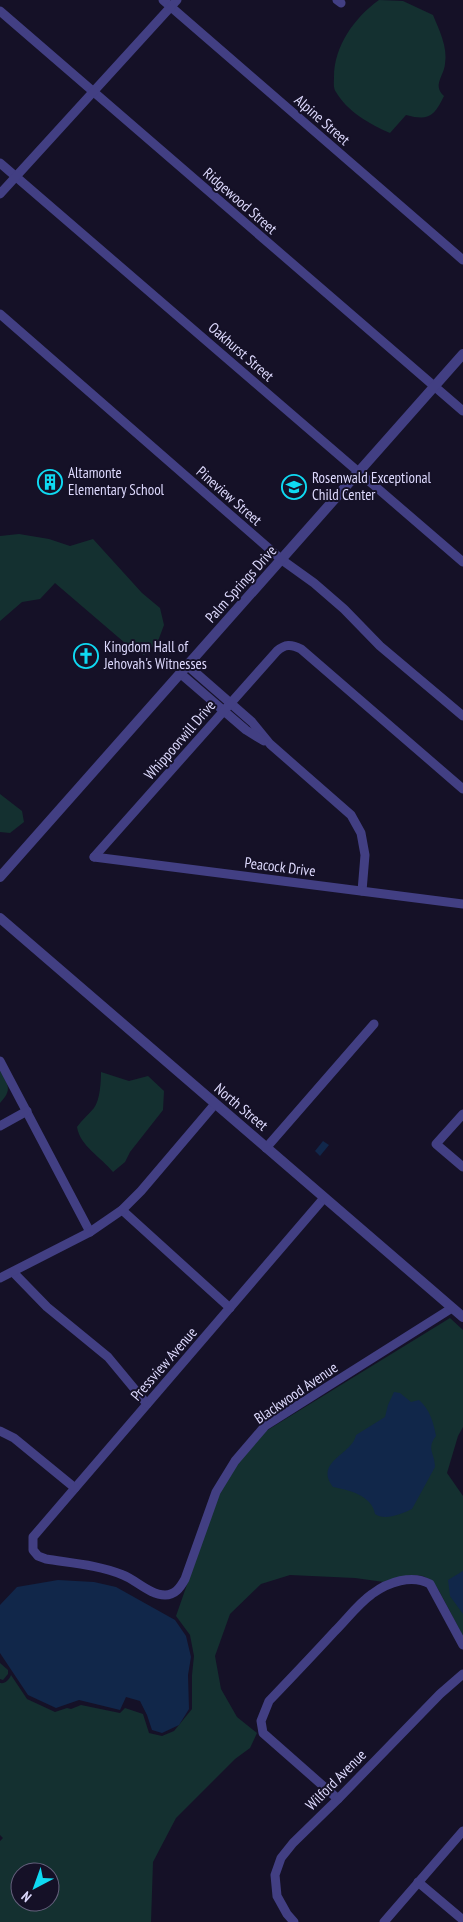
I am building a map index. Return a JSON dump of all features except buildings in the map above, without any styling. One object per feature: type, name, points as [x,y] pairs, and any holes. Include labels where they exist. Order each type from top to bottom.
[{"type":"street","name":"Alpine Street","points":[[163,0],[174,4],[463,260]]},
{"type":"street","points":[[0,194],[174,4]]},
{"type":"street","name":"Ridgewood Street","points":[[0,11],[463,411]]},
{"type":"street","name":"Oakhurst Street","points":[[0,163],[463,562]]},
{"type":"street","name":"Pineview Street","points":[[0,314],[282,560],[314,583],[344,609],[380,646],[463,716]]},
{"type":"street","name":"Palm Springs Drive","points":[[0,877],[463,354]]},
{"type":"street","name":"Whippoorwill Drive","points":[[94,857],[282,646],[289,645],[301,649],[463,789]]},
{"type":"street","points":[[188,666],[252,722],[270,744],[351,815],[361,833],[365,855],[362,891]]},
{"type":"street","points":[[181,674],[246,730],[270,744]]},
{"type":"street","name":"Peacock Drive","points":[[94,857],[463,904]]},
{"type":"street","name":"North Street","points":[[0,918],[463,1317]]},
{"type":"street","points":[[266,1148],[374,1024]]},
{"type":"street","points":[[0,1061],[90,1232]]},
{"type":"street","points":[[0,1278],[90,1232],[122,1210],[141,1191],[215,1104]]},
{"type":"street","points":[[0,1126],[26,1111]]},
{"type":"street","points":[[463,1114],[436,1144],[463,1167]]},
{"type":"street","name":"Pressview Avenue","points":[[33,1550],[34,1537],[324,1198]]},
{"type":"street","points":[[122,1210],[230,1308]]},
{"type":"street","points":[[13,1272],[47,1307],[108,1357],[147,1404]]},
{"type":"street","name":"Blackwood Avenue","points":[[33,1550],[38,1556],[46,1559],[106,1569],[124,1575],[157,1594],[174,1593],[180,1589],[185,1579],[216,1492],[235,1461],[265,1426],[452,1308]]},
{"type":"street","points":[[0,1432],[14,1438],[75,1488]]},
{"type":"street","points":[[338,1799],[263,1733],[262,1721],[269,1701],[364,1600],[386,1586],[407,1580],[422,1580],[430,1584],[463,1645]]},
{"type":"street","name":"Wilford Avenue","points":[[294,1922],[277,1896],[275,1875],[281,1858],[292,1842],[338,1799],[440,1694],[463,1674]]},
{"type":"street","points":[[384,1922],[463,1831]]},
{"type":"street","points":[[418,1882],[463,1920]]},
{"type":"green space","points":[[379,0],[403,1],[433,15],[442,39],[446,58],[439,84],[439,88],[444,96],[437,109],[430,116],[420,118],[406,115],[390,133],[352,111],[341,99],[334,85],[335,65],[342,43],[354,24]]},
{"type":"green space","points":[[19,534],[49,539],[70,546],[93,539],[142,593],[160,608],[164,625],[158,641],[144,655],[125,643],[55,583],[40,599],[22,602],[0,621],[0,536]]},
{"type":"green space","points":[[0,794],[22,811],[24,822],[10,833],[0,832]]},
{"type":"green space","points":[[0,1070],[8,1091],[0,1103]]},
{"type":"green space","points":[[101,1072],[129,1081],[148,1076],[164,1091],[163,1110],[130,1152],[125,1162],[113,1172],[82,1140],[77,1127],[96,1105],[100,1091]]},
{"type":"green space","points":[[450,1318],[463,1330],[463,1427],[458,1436],[447,1473],[463,1496],[463,1636],[438,1589],[432,1581],[423,1576],[400,1577],[384,1582],[355,1578],[290,1575],[261,1584],[230,1614],[215,1656],[221,1689],[237,1717],[257,1733],[250,1748],[235,1759],[176,1818],[153,1862],[151,1922],[0,1922],[0,1841],[3,1838],[0,1835],[0,1683],[7,1681],[11,1675],[27,1699],[55,1712],[81,1705],[120,1713],[125,1708],[143,1714],[149,1733],[162,1736],[174,1731],[192,1709],[194,1656],[190,1635],[176,1616],[219,1493],[237,1464],[266,1431]]},
{"type":"green space","points":[[0,1663],[8,1670],[8,1674],[3,1680],[0,1679]]},
{"type":"water","points":[[323,1141],[329,1145],[320,1156],[315,1151]]},
{"type":"water","points":[[394,1392],[400,1393],[411,1402],[419,1400],[428,1412],[436,1436],[431,1448],[435,1467],[412,1509],[398,1515],[383,1517],[375,1514],[369,1502],[364,1498],[352,1492],[333,1487],[328,1478],[328,1471],[331,1464],[353,1442],[356,1435],[385,1417]]},
{"type":"water","points":[[463,1571],[463,1614],[450,1596],[448,1580]]},
{"type":"water","points":[[58,1580],[94,1582],[116,1587],[175,1620],[186,1636],[191,1657],[188,1675],[189,1709],[179,1725],[162,1733],[152,1730],[140,1701],[126,1697],[120,1710],[79,1700],[56,1708],[28,1695],[0,1653],[0,1605],[17,1587]]},
{"type":"place","name":"Altamonte Elementary School","points":[[50,482]]},
{"type":"place","name":"Rosenwald Exceptional Child Center","points":[[294,487]]},
{"type":"place","name":"Kingdom Hall of Jehovah's Witnesses","points":[[86,656]]}]
